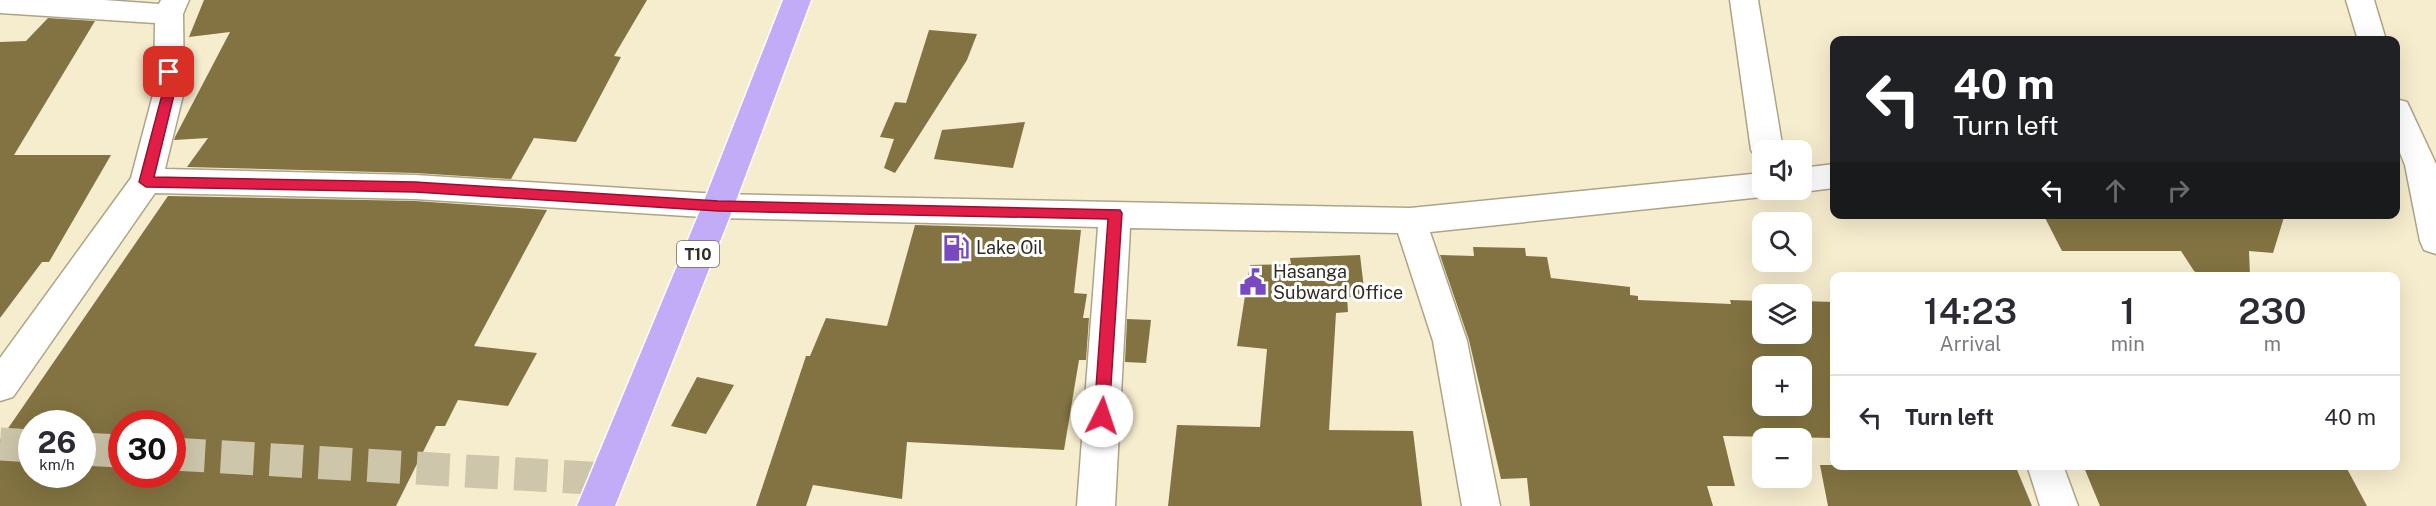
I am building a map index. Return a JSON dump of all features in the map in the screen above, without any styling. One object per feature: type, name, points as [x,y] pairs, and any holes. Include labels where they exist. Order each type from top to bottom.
[{"type":"highway","name":"T10","points":[[596,506],[718,206],[797,0]]},
{"type":"street","points":[[1743,0],[1765,140]]},
{"type":"street","points":[[2360,0],[2371,36]]},
{"type":"street","points":[[0,3],[172,7],[169,91],[146,182],[0,387]]},
{"type":"street","points":[[2400,119],[2421,165],[2436,241]]},
{"type":"street","points":[[1812,179],[1830,176]]},
{"type":"street","points":[[146,182],[415,187],[718,206],[1410,221],[1752,185]]},
{"type":"street","points":[[1096,506],[1115,213]]},
{"type":"street","points":[[1410,221],[1450,341],[1481,506]]},
{"type":"street","points":[[2047,470],[2059,506]]},
{"type":"building","points":[[204,0],[647,0],[614,56],[621,57],[576,142],[534,138],[511,179],[415,173],[187,167],[208,138],[174,140],[230,32],[189,37]]},
{"type":"building","points":[[48,18],[95,21],[14,155],[111,155],[49,262],[42,262],[0,318],[0,42],[26,41]]},
{"type":"building","points":[[929,30],[977,34],[967,60],[895,173],[884,168],[894,139],[880,137],[895,102],[906,103]]},
{"type":"building","points":[[1025,122],[1013,168],[934,159],[942,130]]},
{"type":"building","points":[[168,196],[415,201],[547,210],[474,346],[537,353],[508,406],[458,400],[445,426],[436,426],[396,506],[0,506],[0,440],[18,414],[18,488],[96,488],[96,410],[21,410]]},
{"type":"building","points":[[2046,219],[2283,219],[2273,253],[2249,251],[2250,272],[2196,272],[2181,251],[2062,251]]},
{"type":"building","points":[[915,225],[1081,230],[1074,293],[1087,294],[1083,318],[1089,318],[1086,360],[1079,360],[1064,450],[907,442],[902,499],[813,485],[806,506],[756,506],[806,356],[810,356],[826,318],[887,326]]},
{"type":"building","points":[[1473,247],[1525,248],[1526,256],[1547,257],[1551,278],[1630,287],[1630,295],[1638,296],[1638,300],[1731,304],[1730,300],[1752,301],[1752,344],[1812,344],[1812,301],[1830,302],[1830,438],[1812,438],[1812,428],[1752,428],[1752,437],[1723,436],[1735,486],[1707,486],[1713,506],[1530,506],[1527,478],[1501,479],[1469,340],[1440,255],[1474,256]]},
{"type":"building","points":[[1360,255],[1365,297],[1347,297],[1348,312],[1336,313],[1329,430],[1413,431],[1422,506],[1168,506],[1177,425],[1260,427],[1267,349],[1237,346],[1250,265],[1291,264],[1290,258]]},
{"type":"building","points":[[1127,319],[1151,320],[1146,363],[1125,362]]},
{"type":"building","points":[[697,377],[734,385],[706,434],[671,426]]},
{"type":"building","points":[[1820,465],[1830,465],[1830,470],[2017,470],[2032,506],[1828,506]]},
{"type":"building","points":[[2085,470],[2348,470],[2367,506],[2100,506]]},
{"type":"tunnel","points":[[0,444],[18,445]]},
{"type":"tunnel","points":[[96,450],[108,450]]},
{"type":"tunnel","points":[[186,455],[606,479]]},
{"type":"place","name":"Lake Oil","points":[[956,248]]},
{"type":"place","name":"Hasanga Subward Office","points":[[1253,282]]},
{"type":"route","points":[[169,72],[169,91],[146,182],[415,187],[718,206],[1115,213],[1102,416]]}]
